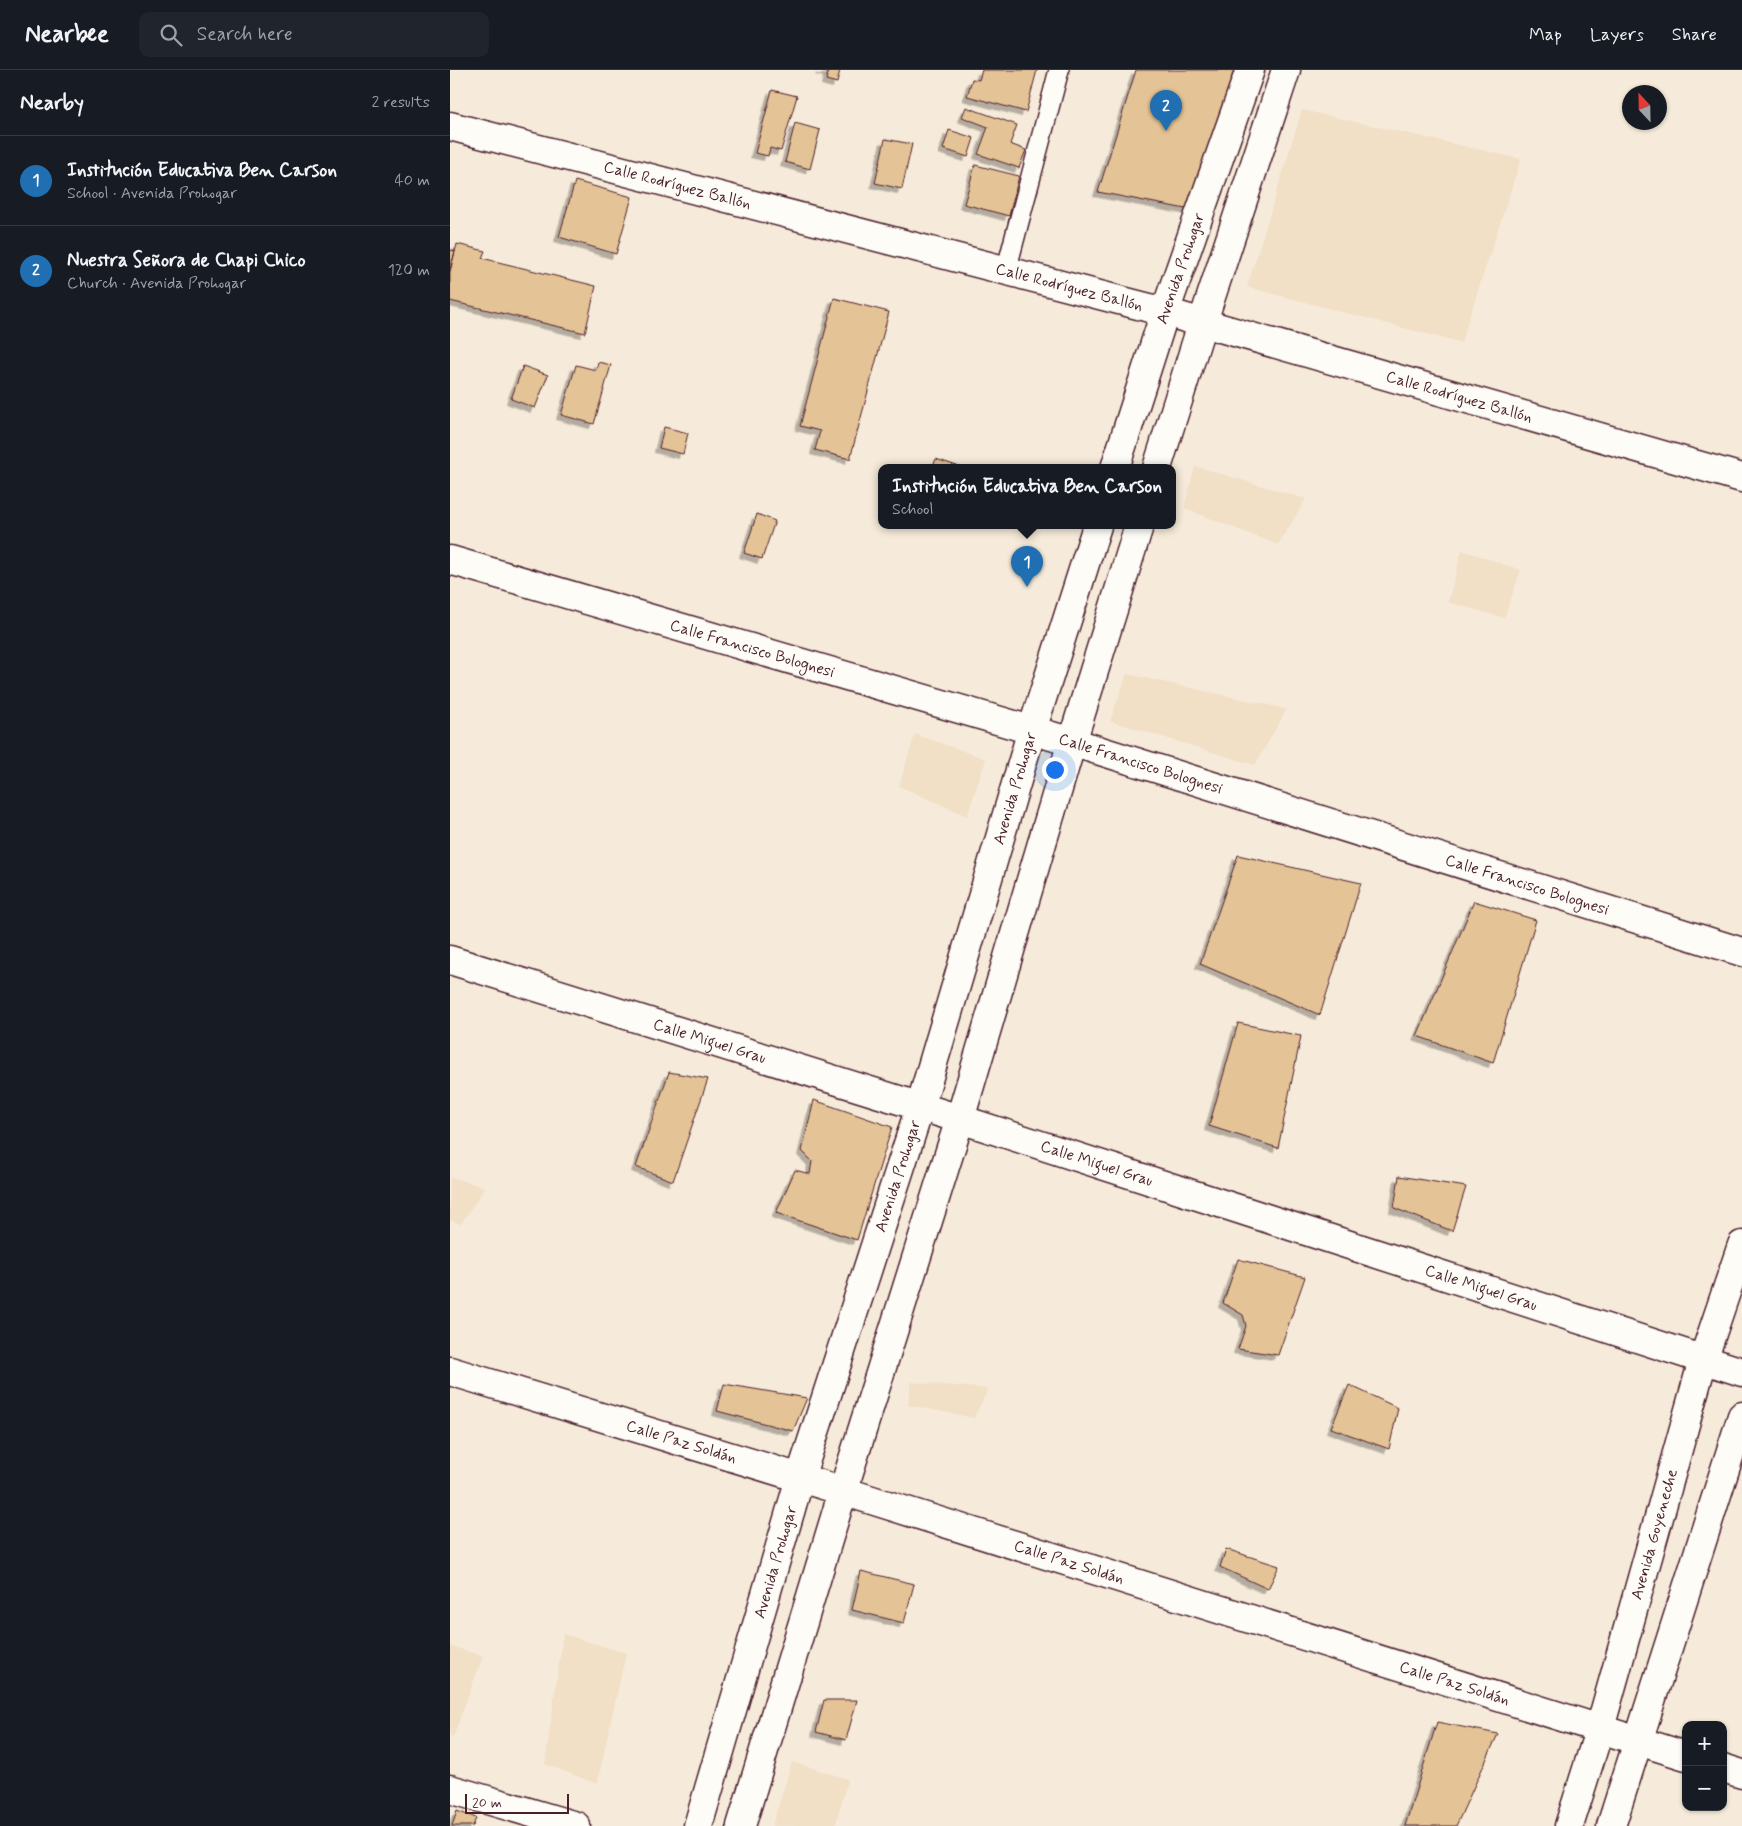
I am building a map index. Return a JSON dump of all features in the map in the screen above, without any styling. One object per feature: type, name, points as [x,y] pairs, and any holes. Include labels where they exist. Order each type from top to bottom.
[{"type":"street","name":"Avenida Prohogar","points":[[1116,464],[1165,312],[1250,70]]},
{"type":"street","points":[[1158,464],[1202,324],[1286,70]]},
{"type":"street","name":"Calle Rodríguez Ballón","points":[[450,126],[1165,312],[1742,478]]},
{"type":"street","name":"Avenida Prohogar","points":[[698,1826],[800,1478],[920,1107],[1032,730],[1096,529]]},
{"type":"street","points":[[741,1826],[843,1491],[960,1119],[1072,742],[1139,529]]},
{"type":"street","name":"Calle Francisco Bolognesi","points":[[450,560],[1072,742],[1742,952]]},
{"type":"street","name":"Calle Miguel Grau","points":[[450,960],[960,1119],[1742,1372]]},
{"type":"street","name":"Avenida Goyeneche","points":[[1569,1826],[1600,1728],[1704,1360],[1742,1245]]},
{"type":"street","name":"Calle Paz Soldán","points":[[450,1371],[843,1491],[1682,1755]]},
{"type":"street","points":[[1611,1826],[1742,1416]]},
{"type":"street","points":[[1727,1769],[1742,1774]]},
{"type":"street","points":[[450,1789],[576,1826]]},
{"type":"lane","points":[[1006,271],[1059,70]]},
{"type":"shaded area","points":[[1302,110],[1521,159],[1461,343],[1247,287]]},
{"type":"shaded area","points":[[1195,466],[1306,499],[1278,545],[1184,508]]},
{"type":"shaded area","points":[[1462,550],[1521,570],[1504,618],[1448,602]]},
{"type":"shaded area","points":[[1127,674],[1287,709],[1255,765],[1110,721]]},
{"type":"shaded area","points":[[915,734],[986,759],[967,816],[899,786]]},
{"type":"shaded area","points":[[450,1177],[485,1187],[461,1224],[450,1220]]},
{"type":"shaded area","points":[[911,1382],[988,1389],[974,1418],[908,1405]]},
{"type":"shaded area","points":[[563,1634],[626,1653],[597,1784],[545,1764]]},
{"type":"shaded area","points":[[450,1646],[483,1656],[453,1737],[450,1735]]},
{"type":"shaded area","points":[[792,1762],[848,1779],[835,1826],[772,1826]]},
{"type":"building","points":[[820,70],[840,70],[837,83],[826,80],[828,72]]},
{"type":"building","points":[[982,70],[1037,70],[1026,112],[967,96],[972,79],[979,80]]},
{"type":"building","points":[[1136,70],[1234,70],[1191,210],[1098,192]]},
{"type":"building","points":[[772,90],[797,96],[781,151],[770,148],[768,156],[755,153]]},
{"type":"building","points":[[966,107],[1017,125],[1010,144],[1026,150],[1019,168],[978,154],[988,127],[962,117]]},
{"type":"building","points":[[795,123],[820,130],[810,169],[785,162]]},
{"type":"building","points":[[949,130],[974,138],[968,157],[943,149]]},
{"type":"building","points":[[885,139],[912,144],[902,189],[875,183]]},
{"type":"building","points":[[975,165],[1019,176],[1009,216],[964,204]]},
{"type":"building","points":[[575,181],[632,197],[616,254],[559,237]]},
{"type":"building","points":[[457,244],[485,251],[482,258],[596,286],[585,333],[450,301],[450,271]]},
{"type":"building","points":[[450,250],[455,251],[450,271]]},
{"type":"building","points":[[834,298],[889,312],[850,459],[815,450],[820,431],[800,426]]},
{"type":"building","points":[[598,362],[611,365],[594,424],[561,415],[576,365],[596,370]]},
{"type":"building","points":[[523,366],[548,375],[535,408],[511,399]]},
{"type":"building","points":[[664,427],[688,433],[683,454],[659,448]]},
{"type":"building","points":[[936,459],[951,464],[934,464]]},
{"type":"building","points":[[757,514],[775,521],[762,559],[744,553]]},
{"type":"building","points":[[1238,855],[1361,883],[1320,1015],[1200,964]]},
{"type":"building","points":[[1474,901],[1536,920],[1493,1063],[1417,1036]]},
{"type":"building","points":[[1238,1023],[1301,1036],[1278,1148],[1209,1126]]},
{"type":"building","points":[[669,1072],[708,1079],[673,1181],[636,1167]]},
{"type":"building","points":[[814,1100],[892,1127],[857,1240],[776,1213],[795,1170],[810,1174],[812,1161],[802,1151]]},
{"type":"building","points":[[1399,1176],[1466,1187],[1452,1231],[1394,1208]]},
{"type":"building","points":[[1238,1259],[1305,1277],[1278,1355],[1238,1349],[1246,1326],[1243,1315],[1223,1303]]},
{"type":"building","points":[[724,1384],[807,1398],[793,1431],[717,1411]]},
{"type":"building","points":[[1349,1385],[1398,1408],[1389,1449],[1331,1428]]},
{"type":"building","points":[[1226,1549],[1279,1566],[1268,1589],[1220,1567]]},
{"type":"building","points":[[861,1571],[914,1584],[904,1623],[852,1610]]},
{"type":"building","points":[[824,1700],[857,1700],[846,1740],[816,1732]]},
{"type":"building","points":[[1437,1722],[1498,1734],[1456,1826],[1405,1826]]},
{"type":"building","points":[[457,1811],[476,1818],[473,1826],[452,1826]]},
{"type":"place","name":"Nuestra Señora de Chapi Chico","points":[[1166,131]]},
{"type":"place","name":"Institución Educativa Ben Carson","points":[[1027,587]]}]
